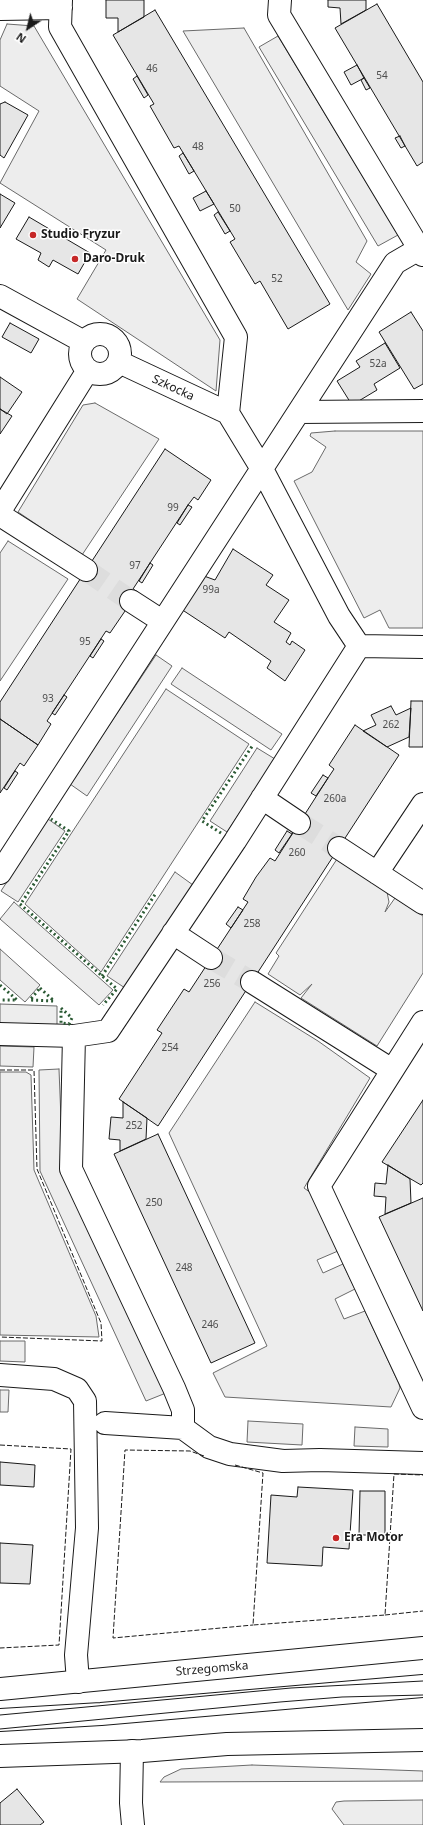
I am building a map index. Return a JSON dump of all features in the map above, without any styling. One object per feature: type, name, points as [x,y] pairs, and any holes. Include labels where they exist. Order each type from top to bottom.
[{"type":"street","points":[[0,873],[395,263],[421,252],[279,16],[280,0]]},
{"type":"street","points":[[0,9],[61,4],[60,27],[236,337],[228,414],[262,469],[339,616],[359,646]]},
{"type":"street","points":[[0,296],[84,342]]},
{"type":"street","points":[[95,334],[111,336],[120,350],[119,362],[112,371],[105,374],[97,374],[88,370],[81,359],[80,351],[84,342],[95,334]]},
{"type":"street","name":"Szkocka","points":[[119,362],[228,414]]},
{"type":"street","points":[[0,511],[88,370]]},
{"type":"street","points":[[299,412],[423,411]]},
{"type":"street","points":[[0,515],[86,570]]},
{"type":"street","points":[[131,601],[162,621]]},
{"type":"street","points":[[359,646],[423,647]]},
{"type":"street","points":[[0,1034],[74,1036],[108,1031],[262,798],[359,646]]},
{"type":"street","points":[[262,798],[299,822]]},
{"type":"street","points":[[377,873],[423,804]]},
{"type":"street","points":[[339,848],[423,903]]},
{"type":"street","points":[[173,933],[212,958]]},
{"type":"street","points":[[252,982],[392,1070]]},
{"type":"street","points":[[423,1022],[319,1186],[423,1408]]},
{"type":"street","points":[[74,1036],[71,1169],[174,1388],[183,1410],[183,1428]]},
{"type":"street","points":[[0,1375],[54,1378],[77,1389],[84,1401],[87,1528],[76,1655],[78,1682]]},
{"type":"street","points":[[105,1423],[183,1428],[209,1447],[230,1454],[283,1461],[320,1460],[423,1463]]},
{"type":"street","name":"Strzegomska","points":[[0,1689],[423,1648]]},
{"type":"street","points":[[0,1720],[101,1714],[423,1686]]},
{"type":"street","points":[[0,1756],[132,1751],[227,1744],[423,1740]]},
{"type":"street","points":[[132,1751],[130,1803],[133,1825]]},
{"type":"shaded area","points":[[7,24],[34,26],[220,340],[216,391],[77,299],[106,250],[0,183],[39,111],[0,86],[0,40]]},
{"type":"shaded area","points":[[244,28],[367,241],[356,262],[371,274],[348,310],[183,31]]},
{"type":"shaded area","points":[[278,36],[398,235],[378,246],[259,47]]},
{"type":"shaded area","points":[[95,403],[159,439],[82,555],[18,512],[83,405]]},
{"type":"shaded area","points":[[335,431],[423,431],[423,628],[389,628],[380,610],[364,618],[294,481],[312,472],[326,447],[310,436],[311,433]]},
{"type":"shaded area","points":[[8,541],[68,579],[0,681],[0,553]]},
{"type":"shaded area","points":[[156,655],[172,666],[87,796],[70,784]]},
{"type":"shaded area","points":[[182,668],[282,734],[271,750],[171,684]]},
{"type":"shaded area","points":[[166,689],[249,744],[101,972],[25,904]]},
{"type":"shaded area","points":[[257,748],[275,759],[227,832],[210,821]]},
{"type":"shaded area","points":[[48,819],[65,831],[18,902],[1,891]]},
{"type":"shaded area","points":[[337,859],[387,892],[389,902],[385,912],[395,898],[423,916],[423,973],[377,1046],[301,998],[312,984],[300,995],[268,974],[279,956],[276,953]]},
{"type":"shaded area","points":[[175,872],[193,885],[125,988],[107,976]]},
{"type":"shaded area","points":[[14,902],[113,990],[99,1005],[0,919]]},
{"type":"shaded area","points":[[0,949],[40,985],[25,1002],[0,980]]},
{"type":"shaded area","points":[[255,1002],[318,1041],[370,1078],[304,1188],[311,1193],[338,1251],[317,1260],[323,1273],[343,1264],[355,1289],[335,1299],[344,1319],[365,1311],[399,1384],[400,1388],[391,1407],[225,1397],[213,1373],[267,1346],[169,1133]]},
{"type":"shaded area","points":[[0,1004],[57,1006],[57,1026],[0,1025]]},
{"type":"shaded area","points":[[0,1046],[34,1047],[33,1067],[0,1066]]},
{"type":"shaded area","points":[[59,1069],[63,1169],[166,1393],[146,1401],[40,1171],[39,1070]]},
{"type":"shaded area","points":[[0,1072],[26,1072],[31,1075],[34,1170],[96,1316],[99,1337],[0,1335]]},
{"type":"shaded area","points":[[0,1341],[25,1341],[25,1362],[0,1361]]},
{"type":"shaded area","points":[[0,1390],[9,1390],[8,1412],[0,1412]]},
{"type":"shaded area","points":[[248,1421],[303,1424],[302,1445],[247,1442]]},
{"type":"shaded area","points":[[355,1427],[388,1429],[388,1447],[354,1446]]},
{"type":"shaded area","points":[[252,1765],[423,1771],[423,1781],[160,1782],[164,1777],[181,1769]]},
{"type":"shaded area","points":[[423,1800],[423,1825],[344,1825],[332,1809],[336,1802],[344,1801]]},
{"type":"building","points":[[106,0],[144,0],[144,17],[118,32],[118,18],[106,18]]},
{"type":"building","points":[[328,0],[366,0],[366,10],[341,24],[340,8],[328,7]]},
{"type":"building","points":[[377,4],[423,82],[423,162],[417,166],[335,28]]},
{"type":"building","points":[[155,10],[330,304],[288,329],[260,281],[255,284],[230,242],[235,239],[179,146],[174,148],[150,106],[154,104],[113,35]]},
{"type":"building","points":[[357,65],[364,78],[351,85],[344,72]]},
{"type":"building","points":[[137,76],[148,95],[144,98],[133,79]]},
{"type":"building","points":[[364,78],[370,88],[366,90],[361,80]]},
{"type":"building","points":[[5,102],[28,115],[4,158],[0,155],[0,104]]},
{"type":"building","points":[[400,136],[405,146],[401,148],[395,138]]},
{"type":"building","points":[[183,153],[194,171],[189,174],[179,156]]},
{"type":"building","points":[[206,191],[214,204],[200,211],[193,198]]},
{"type":"building","points":[[0,194],[15,203],[0,228]]},
{"type":"building","points":[[218,212],[230,231],[225,234],[214,215]]},
{"type":"building","points":[[29,217],[90,253],[78,274],[53,260],[49,267],[38,260],[41,253],[16,239]]},
{"type":"building","points":[[411,312],[423,331],[423,384],[414,389],[379,332]]},
{"type":"building","points":[[10,323],[39,339],[31,353],[2,337]]},
{"type":"building","points":[[385,343],[400,368],[374,384],[377,390],[352,405],[337,381],[360,367],[356,361]]},
{"type":"building","points":[[0,377],[22,392],[7,414],[0,409]]},
{"type":"building","points":[[0,409],[12,416],[0,434]]},
{"type":"building","points":[[165,449],[211,480],[198,500],[194,497],[188,505],[133,589],[138,592],[110,633],[106,631],[47,721],[51,724],[38,745],[0,719],[0,702]]},
{"type":"building","points":[[188,505],[192,507],[180,525],[177,523]]},
{"type":"building","points":[[233,549],[273,575],[266,585],[289,600],[274,622],[291,633],[286,642],[290,645],[292,641],[305,650],[285,681],[267,668],[271,661],[229,632],[225,638],[181,609],[204,576],[215,580]]},
{"type":"building","points":[[150,563],[153,565],[142,583],[139,581]]},
{"type":"building","points":[[101,639],[104,641],[93,658],[90,656]]},
{"type":"building","points":[[64,695],[67,697],[55,715],[52,713]]},
{"type":"building","points":[[411,701],[423,701],[423,747],[409,747]]},
{"type":"building","points":[[391,706],[396,715],[411,708],[409,737],[387,747],[363,731],[376,725],[371,715]]},
{"type":"building","points":[[0,719],[38,745],[24,766],[20,763],[0,793]]},
{"type":"building","points":[[355,725],[399,755],[158,1126],[119,1099],[162,1033],[157,1030],[184,989],[189,992],[248,902],[243,899],[256,877],[270,858],[275,861],[334,769],[329,765]]},
{"type":"building","points":[[15,771],[18,773],[7,790],[4,788]]},
{"type":"building","points":[[323,775],[328,778],[316,796],[311,793]]},
{"type":"building","points":[[287,831],[292,834],[279,853],[275,850]]},
{"type":"building","points":[[238,907],[243,910],[231,928],[226,924]]},
{"type":"building","points":[[423,1100],[423,1183],[421,1185],[382,1162]]},
{"type":"building","points":[[123,1102],[147,1118],[146,1139],[120,1151],[120,1140],[109,1139],[111,1117],[123,1118]]},
{"type":"building","points":[[158,1134],[255,1343],[211,1363],[114,1154]]},
{"type":"building","points":[[388,1165],[410,1179],[411,1203],[385,1214],[386,1197],[374,1196],[375,1183],[386,1184]]},
{"type":"building","points":[[423,1198],[423,1311],[379,1217]]},
{"type":"building","points":[[0,1462],[35,1465],[34,1487],[0,1485]]},
{"type":"building","points":[[298,1487],[353,1490],[349,1549],[323,1547],[322,1566],[267,1563],[271,1495],[297,1497]]},
{"type":"building","points":[[360,1491],[385,1491],[385,1535],[359,1535]]},
{"type":"building","points":[[0,1543],[33,1545],[30,1584],[0,1583]]},
{"type":"building","points":[[17,1789],[44,1822],[40,1825],[0,1825],[0,1803]]},
{"type":"tunnel","points":[[86,570],[131,601]]},
{"type":"tunnel","points":[[299,823],[339,848]]},
{"type":"tunnel","points":[[211,958],[252,982]]},
{"type":"tram line","points":[[0,1715],[291,1688],[423,1681]]},
{"type":"tram line","points":[[0,1729],[342,1697],[423,1695]]},
{"type":"hedge","points":[[221,833],[202,821],[253,745]]},
{"type":"hedge","points":[[22,902],[69,831],[51,819]]},
{"type":"hedge","points":[[102,976],[156,893]]},
{"type":"hedge","points":[[20,904],[117,989],[103,1005]]},
{"type":"hedge","points":[[0,985],[17,1000],[0,1000]]},
{"type":"hedge","points":[[40,988],[54,1001],[30,1000],[40,988]]},
{"type":"hedge","points":[[61,1008],[72,1018],[69,1024],[61,1023],[61,1008]]},
{"type":"fence","points":[[0,1070],[34,1070],[37,1169],[101,1323],[102,1341],[0,1337]]},
{"type":"fence","points":[[0,1445],[71,1449],[59,1645],[0,1648]]},
{"type":"fence","points":[[204,1456],[190,1451],[125,1450],[113,1638],[253,1625]]},
{"type":"fence","points":[[235,1465],[263,1473],[253,1625],[385,1615],[394,1474],[423,1475]]},
{"type":"fence","points":[[385,1615],[423,1611]]},
{"type":"place","name":"Studio Fryzur","points":[[33,235]]},
{"type":"place","name":"Daro-Druk","points":[[75,259]]},
{"type":"place","name":"Era Motor","points":[[336,1538]]}]
